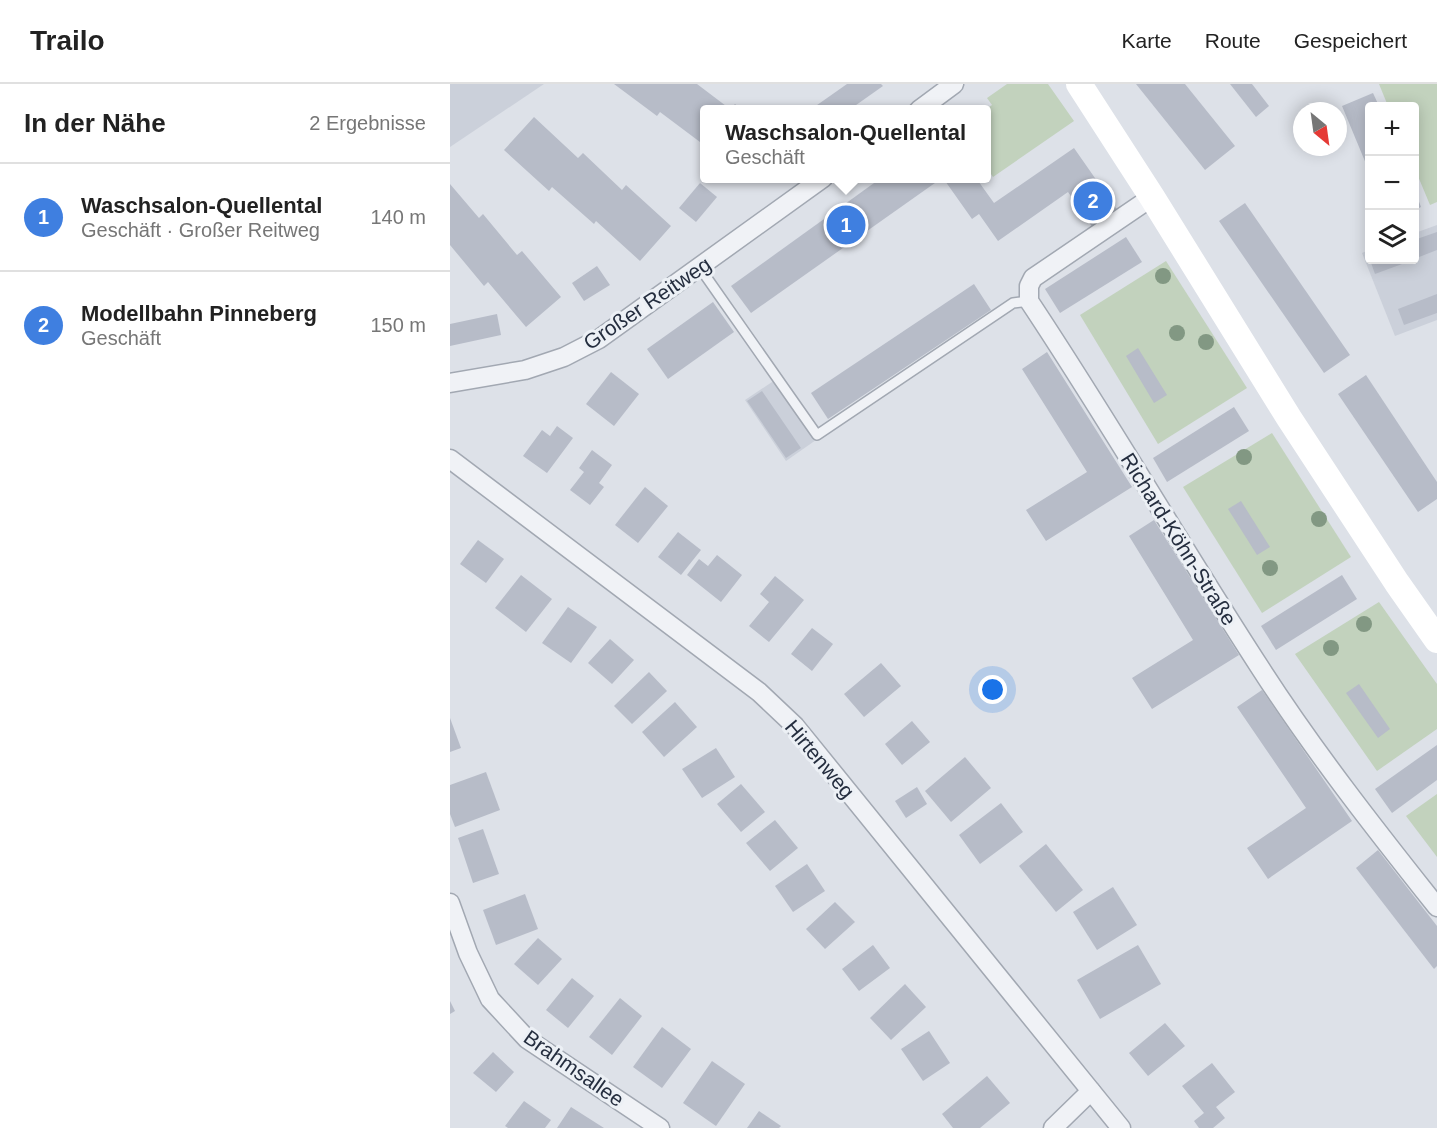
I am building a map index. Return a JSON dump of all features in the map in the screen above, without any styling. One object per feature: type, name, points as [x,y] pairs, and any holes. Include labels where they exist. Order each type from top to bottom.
[{"type":"street","points":[[927,105],[954,84]]},
{"type":"street","points":[[1079,84],[1289,418],[1437,640]]},
{"type":"street","name":"Großer Reitweg","points":[[450,383],[518,371],[564,357],[599,339],[817,183]]},
{"type":"street","points":[[1029,301],[1029,286],[1033,278],[1152,197]]},
{"type":"street","name":"Richard-Köhn-Straße","points":[[1029,301],[1260,668],[1332,771],[1437,908]]},
{"type":"street","name":"Hirtenweg","points":[[450,459],[759,692],[795,726],[1121,1128]]},
{"type":"street","name":"Brahmsallee","points":[[450,903],[468,953],[490,999],[527,1039],[660,1128]]},
{"type":"street","points":[[1053,1128],[1091,1091]]},
{"type":"lane","points":[[700,268],[817,435],[1013,303],[1029,301]]},
{"type":"shaded area","points":[[450,84],[544,84],[450,147]]},
{"type":"shaded area","points":[[1437,225],[1437,320],[1395,336],[1366,264],[1419,264],[1419,232]]},
{"type":"shaded area","points":[[775,380],[816,440],[786,461],[745,400]]},
{"type":"green space","points":[[1007,84],[1048,84],[1074,121],[993,177],[991,174],[992,105],[987,98]]},
{"type":"green space","points":[[1379,84],[1437,84],[1437,202],[1430,205],[1419,179],[1419,102],[1386,102]]},
{"type":"green space","points":[[1166,261],[1247,388],[1158,444],[1080,315]]},
{"type":"green space","points":[[1272,433],[1351,557],[1262,613],[1183,487]]},
{"type":"green space","points":[[1379,602],[1437,684],[1437,729],[1377,771],[1295,654]]},
{"type":"green space","points":[[1437,794],[1437,857],[1406,816]]},
{"type":"building","points":[[614,84],[697,84],[725,105],[700,105],[700,142],[660,112],[657,116]]},
{"type":"building","points":[[847,84],[881,84],[883,86],[856,105],[817,105]]},
{"type":"building","points":[[1136,84],[1185,84],[1235,146],[1205,170]]},
{"type":"building","points":[[1230,84],[1252,84],[1269,106],[1256,117]]},
{"type":"building","points":[[1373,93],[1377,102],[1365,102],[1365,161],[1347,118],[1347,104]]},
{"type":"building","points":[[534,117],[578,158],[583,153],[622,190],[626,185],[671,226],[640,261],[596,221],[594,224],[552,187],[549,191],[504,150]]},
{"type":"building","points":[[1074,148],[1118,211],[1093,228],[1068,192],[998,241],[979,214],[972,219],[947,183],[980,183],[994,203]]},
{"type":"building","points":[[700,183],[717,197],[696,222],[679,208]]},
{"type":"building","points":[[874,183],[935,183],[751,313],[731,286]]},
{"type":"building","points":[[450,184],[479,218],[483,214],[517,255],[522,251],[561,297],[526,327],[488,282],[484,286],[450,245]]},
{"type":"building","points":[[1245,203],[1350,355],[1324,373],[1219,221]]},
{"type":"building","points":[[1437,232],[1437,250],[1419,257],[1419,238]]},
{"type":"building","points":[[1126,237],[1142,262],[1060,313],[1045,289]]},
{"type":"building","points":[[1371,264],[1402,264],[1375,274]]},
{"type":"building","points":[[597,266],[610,285],[584,301],[572,283]]},
{"type":"building","points":[[974,284],[991,310],[828,419],[811,393]]},
{"type":"building","points":[[1437,294],[1437,313],[1404,325],[1398,309]]},
{"type":"building","points":[[713,302],[734,332],[668,379],[647,349]]},
{"type":"building","points":[[497,314],[501,335],[450,346],[450,324]]},
{"type":"building","points":[[1138,348],[1167,395],[1154,403],[1126,356]]},
{"type":"building","points":[[1047,352],[1132,487],[1046,541],[1026,510],[1087,472],[1022,369]]},
{"type":"building","points":[[611,372],[639,394],[614,426],[586,404]]},
{"type":"building","points":[[1366,375],[1437,482],[1437,499],[1418,512],[1338,394]]},
{"type":"building","points":[[762,391],[801,448],[786,458],[747,401]]},
{"type":"building","points":[[1234,407],[1249,431],[1167,482],[1153,458]]},
{"type":"building","points":[[557,426],[573,438],[547,473],[523,456],[542,430],[550,436]]},
{"type":"building","points":[[592,450],[612,465],[599,483],[604,487],[590,505],[570,490],[584,472],[579,468]]},
{"type":"building","points":[[645,487],[668,506],[638,543],[615,525]]},
{"type":"building","points":[[1241,501],[1270,547],[1257,555],[1228,509]]},
{"type":"building","points":[[1154,520],[1239,655],[1152,709],[1132,678],[1193,640],[1129,536]]},
{"type":"building","points":[[678,532],[701,550],[681,575],[658,557]]},
{"type":"building","points":[[478,540],[504,559],[486,583],[460,564]]},
{"type":"building","points":[[717,555],[742,575],[721,602],[687,575],[699,559],[708,566]]},
{"type":"building","points":[[521,575],[552,599],[526,632],[495,608]]},
{"type":"building","points":[[1342,575],[1357,599],[1276,650],[1261,626]]},
{"type":"building","points":[[775,576],[804,600],[769,642],[749,626],[769,602],[760,594]]},
{"type":"building","points":[[568,607],[597,627],[571,663],[542,643]]},
{"type":"building","points":[[812,628],[833,644],[812,671],[791,654]]},
{"type":"building","points":[[610,639],[634,660],[612,684],[588,663]]},
{"type":"building","points":[[881,663],[901,686],[864,717],[844,694]]},
{"type":"building","points":[[649,672],[667,691],[632,724],[614,706]]},
{"type":"building","points":[[1359,684],[1390,729],[1378,738],[1346,693]]},
{"type":"building","points":[[1262,690],[1352,821],[1268,879],[1247,848],[1306,808],[1237,707]]},
{"type":"building","points":[[675,702],[697,727],[664,757],[642,732]]},
{"type":"building","points":[[450,718],[461,748],[450,752]]},
{"type":"building","points":[[912,721],[930,742],[902,765],[885,744]]},
{"type":"building","points":[[1437,745],[1437,780],[1392,813],[1375,789]]},
{"type":"building","points":[[716,748],[735,777],[702,798],[682,769]]},
{"type":"building","points":[[965,757],[991,788],[951,822],[925,791]]},
{"type":"building","points":[[486,772],[500,810],[455,827],[450,814],[450,785]]},
{"type":"building","points":[[741,784],[765,812],[741,832],[717,804]]},
{"type":"building","points":[[917,787],[927,804],[906,818],[895,801]]},
{"type":"building","points":[[1001,803],[1023,832],[980,864],[959,835]]},
{"type":"building","points":[[775,820],[798,848],[770,871],[746,843]]},
{"type":"building","points":[[483,829],[499,874],[473,883],[458,838]]},
{"type":"building","points":[[1046,844],[1083,890],[1056,912],[1019,866]]},
{"type":"building","points":[[1378,850],[1437,926],[1437,966],[1434,969],[1356,868]]},
{"type":"building","points":[[807,864],[825,891],[793,912],[775,886]]},
{"type":"building","points":[[1113,887],[1137,925],[1097,950],[1073,912]]},
{"type":"building","points":[[525,894],[538,929],[496,945],[483,910]]},
{"type":"building","points":[[835,902],[855,922],[825,949],[806,929]]},
{"type":"building","points":[[538,938],[562,959],[538,985],[514,964]]},
{"type":"building","points":[[873,945],[890,968],[859,991],[842,969]]},
{"type":"building","points":[[1138,945],[1161,984],[1100,1019],[1077,980]]},
{"type":"building","points":[[572,978],[594,996],[568,1028],[546,1010]]},
{"type":"building","points":[[905,984],[926,1007],[891,1040],[870,1018]]},
{"type":"building","points":[[620,998],[642,1016],[612,1055],[589,1037]]},
{"type":"building","points":[[450,1001],[455,1011],[450,1014]]},
{"type":"building","points":[[1165,1023],[1185,1046],[1148,1076],[1129,1053]]},
{"type":"building","points":[[662,1027],[691,1049],[662,1088],[633,1067]]},
{"type":"building","points":[[929,1031],[950,1063],[923,1081],[901,1049]]},
{"type":"building","points":[[493,1052],[514,1072],[496,1092],[473,1073]]},
{"type":"building","points":[[712,1061],[745,1084],[716,1126],[683,1103]]},
{"type":"building","points":[[1212,1063],[1235,1092],[1216,1107],[1225,1118],[1213,1128],[1199,1128],[1194,1121],[1204,1113],[1182,1086]]},
{"type":"building","points":[[987,1076],[1010,1103],[980,1128],[953,1128],[942,1114]]},
{"type":"building","points":[[524,1101],[551,1120],[545,1128],[508,1128],[505,1126]]},
{"type":"building","points":[[571,1107],[604,1128],[557,1128]]},
{"type":"building","points":[[759,1111],[781,1126],[779,1128],[747,1128]]},
{"type":"place","name":"Modellbahn Pinneberg","points":[[1093,201]]},
{"type":"place","name":"Waschsalon-Quellental","points":[[846,225]]}]
